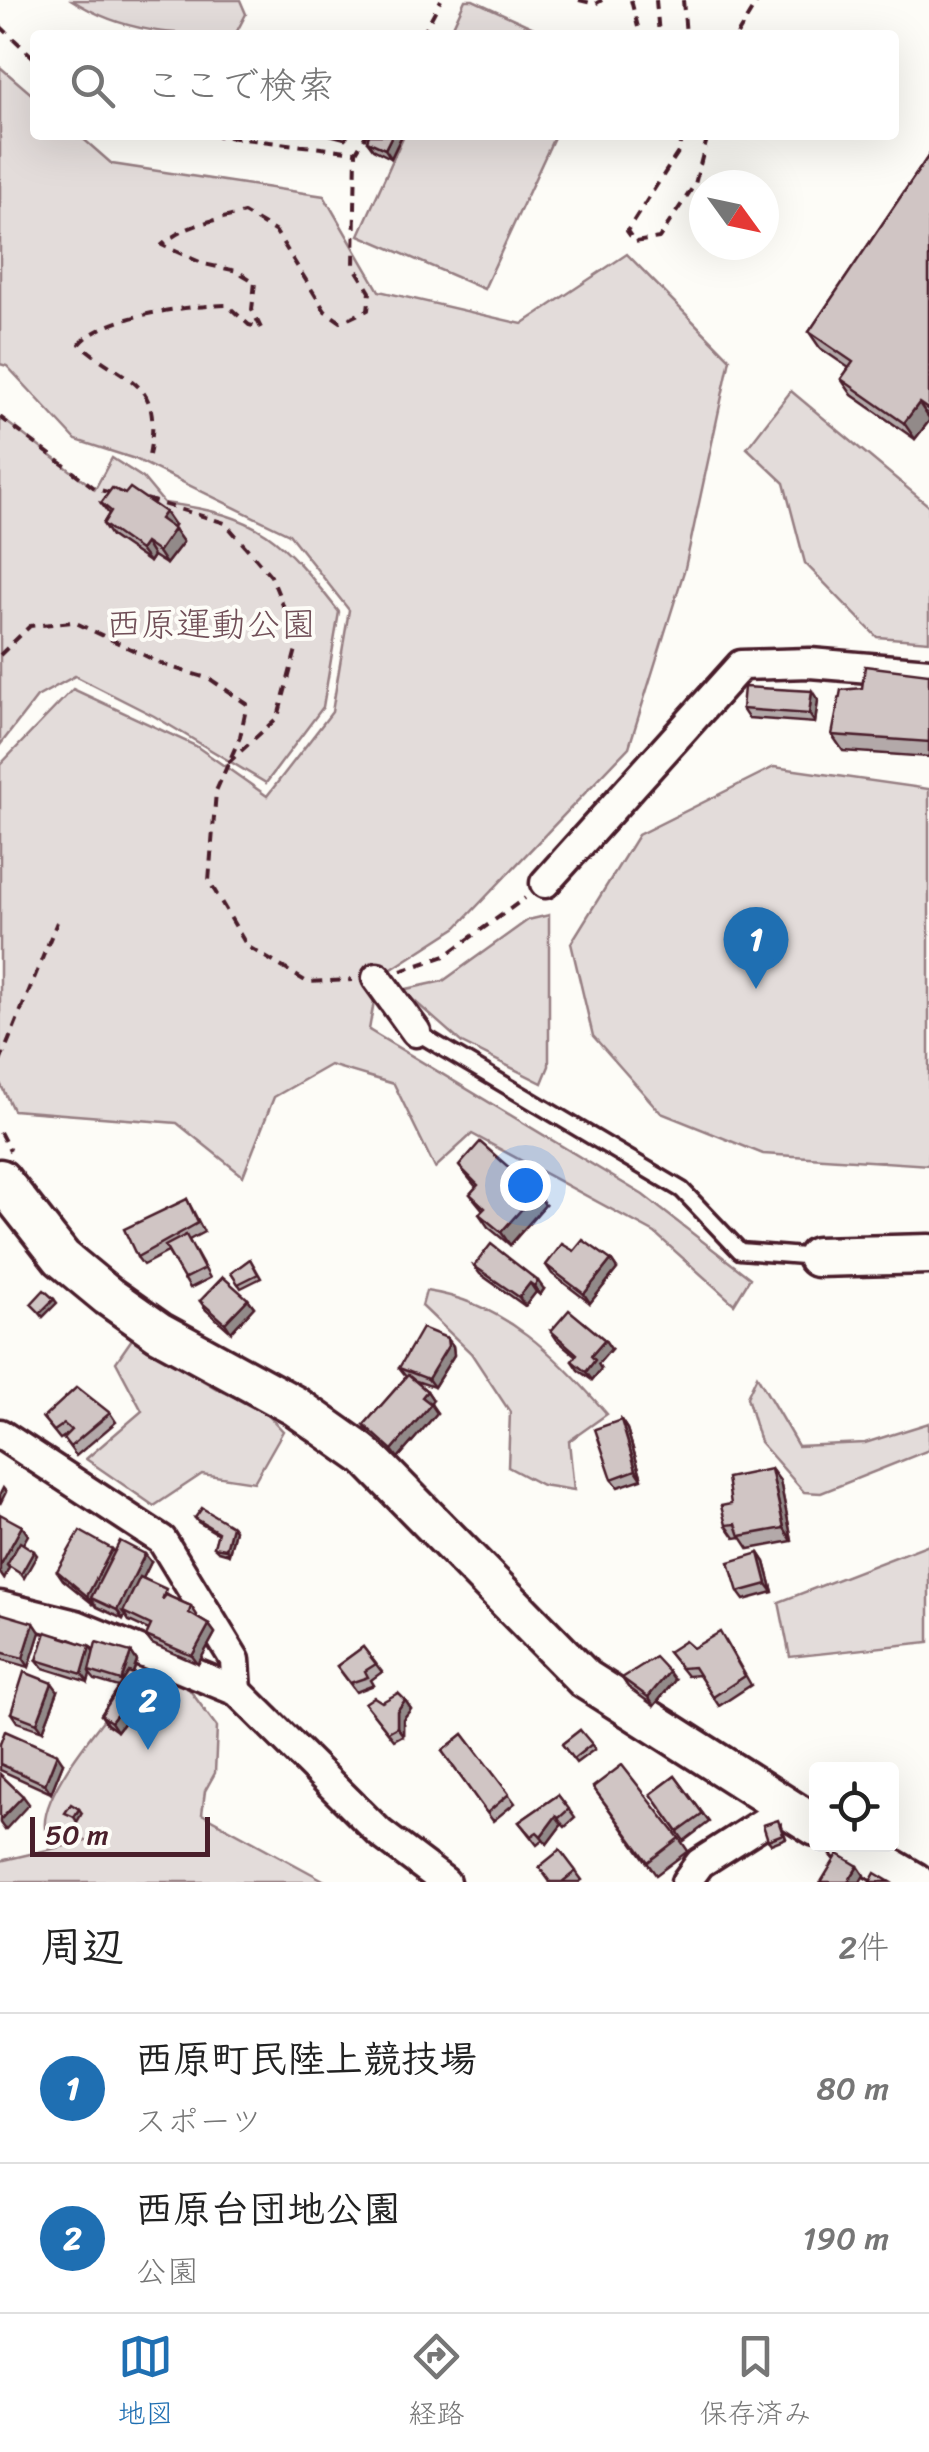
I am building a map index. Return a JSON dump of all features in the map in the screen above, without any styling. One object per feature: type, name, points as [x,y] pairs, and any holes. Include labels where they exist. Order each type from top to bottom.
[{"type":"street","points":[[544,883],[741,665],[848,664],[929,673]]},
{"type":"street","points":[[378,978],[416,1032]]},
{"type":"street","points":[[0,1179],[62,1258],[108,1296],[159,1332],[295,1406],[367,1458],[584,1679],[801,1817]]},
{"type":"street","points":[[817,1256],[929,1254]]},
{"type":"street","points":[[0,1434],[162,1540],[235,1660],[237,1690]]},
{"type":"street","points":[[0,1606],[76,1625],[237,1690],[380,1834],[445,1882]]},
{"type":"street","points":[[686,1882],[700,1863],[801,1817]]},
{"type":"street","points":[[863,1852],[914,1882]]},
{"type":"lane","points":[[416,1032],[682,1190],[740,1251],[817,1256]]},
{"type":"path","points":[[425,30],[441,0]]},
{"type":"path","points":[[580,0],[594,4],[602,0]]},
{"type":"path","points":[[630,0],[639,30]]},
{"type":"path","points":[[656,0],[659,30]]},
{"type":"path","points":[[682,0],[685,30]]},
{"type":"path","points":[[740,30],[758,0]]},
{"type":"path","points":[[0,26],[30,54]]},
{"type":"path","points":[[253,140],[356,152]]},
{"type":"path","points":[[149,455],[156,420],[152,406],[131,376],[80,344],[93,329],[196,306],[227,305],[249,325],[261,328],[252,310],[254,282],[237,270],[204,264],[162,245],[171,236],[244,212],[276,232],[325,312],[341,322],[368,310],[370,292],[354,266],[356,152],[363,140]]},
{"type":"path","points":[[680,140],[679,151],[627,231],[634,242],[660,238],[694,184],[707,140]]},
{"type":"path","points":[[0,417],[96,489],[113,493]]},
{"type":"path","points":[[130,496],[225,523],[272,576],[298,642],[278,717],[224,766]]},
{"type":"path","points":[[0,655],[30,626],[74,622],[168,666],[210,680],[247,704],[240,737],[216,791],[209,881],[247,946],[307,982],[378,978],[445,956],[544,883]]},
{"type":"path","points":[[0,1062],[57,922]]},
{"type":"green space","points":[[72,0],[240,0],[246,14],[238,30],[150,30],[91,11]]},
{"type":"green space","points":[[465,0],[473,0],[538,30],[451,30]]},
{"type":"green space","points":[[0,67],[30,93],[30,140],[85,140],[112,164],[324,196],[379,291],[522,324],[627,254],[730,359],[685,568],[629,747],[457,927],[378,978],[369,1030],[643,1195],[750,1278],[734,1304],[655,1233],[472,1134],[435,1168],[394,1084],[330,1065],[274,1097],[243,1176],[177,1123],[13,1110],[0,1083],[0,765],[73,689],[196,746],[267,796],[332,712],[349,610],[289,534],[135,459],[76,440],[7,366],[0,364]]},
{"type":"green space","points":[[402,140],[553,140],[484,289],[359,235]]},
{"type":"green space","points":[[791,391],[929,506],[929,641],[877,637],[805,563],[784,483],[747,448]]},
{"type":"green space","name":"西原運動公園","points":[[0,417],[95,489],[112,458],[143,478],[164,503],[247,523],[284,548],[339,612],[323,707],[266,783],[154,716],[75,676],[37,697],[0,745]]},
{"type":"green space","points":[[774,767],[929,789],[929,1165],[763,1154],[661,1113],[593,1036],[571,943],[638,835]]},
{"type":"green space","points":[[549,915],[549,1066],[542,1083],[462,1043],[402,990],[443,981],[528,920]]},
{"type":"green space","points":[[426,1291],[454,1297],[504,1319],[548,1352],[607,1414],[569,1441],[574,1490],[542,1485],[508,1467],[510,1412],[471,1353],[422,1306]]},
{"type":"green space","points":[[132,1339],[217,1389],[263,1410],[283,1431],[254,1482],[202,1474],[154,1506],[86,1459],[142,1411],[116,1362]]},
{"type":"green space","points":[[757,1376],[798,1446],[865,1443],[929,1423],[929,1450],[821,1493],[804,1492],[760,1442],[747,1397]]},
{"type":"green space","points":[[929,1544],[929,1642],[790,1657],[779,1602]]},
{"type":"green space","points":[[147,1663],[166,1670],[186,1685],[217,1727],[215,1773],[205,1791],[202,1814],[327,1882],[0,1882],[0,1861],[86,1841],[45,1828],[47,1810],[69,1767]]},
{"type":"building","points":[[367,140],[390,140],[385,149]]},
{"type":"building","points":[[929,155],[929,410],[919,403],[904,423],[841,379],[853,362],[809,332]]},
{"type":"building","points":[[112,488],[125,494],[130,488],[165,512],[160,519],[174,529],[158,552],[145,543],[140,550],[103,524],[111,511],[101,503]]},
{"type":"building","points":[[865,666],[929,674],[929,742],[832,735],[841,690],[862,688]]},
{"type":"building","points":[[744,687],[812,691],[809,714],[742,709]]},
{"type":"building","points":[[480,1142],[537,1192],[501,1232],[479,1214],[485,1208],[470,1194],[478,1185],[459,1166]]},
{"type":"building","points":[[187,1199],[198,1223],[137,1257],[124,1229]]},
{"type":"building","points":[[186,1235],[204,1269],[184,1279],[165,1246]]},
{"type":"building","points":[[583,1240],[611,1260],[584,1294],[546,1265],[562,1244],[574,1251]]},
{"type":"building","points":[[491,1244],[538,1281],[534,1286],[530,1283],[519,1297],[474,1266]]},
{"type":"building","points":[[250,1259],[258,1274],[238,1284],[231,1273]]},
{"type":"building","points":[[223,1277],[248,1299],[225,1323],[200,1301]]},
{"type":"building","points":[[44,1290],[54,1299],[40,1313],[31,1304]]},
{"type":"building","points":[[569,1310],[605,1340],[591,1356],[595,1360],[586,1372],[572,1361],[577,1354],[551,1331]]},
{"type":"building","points":[[422,1328],[447,1338],[448,1346],[428,1379],[399,1368]]},
{"type":"building","points":[[408,1375],[427,1391],[422,1397],[431,1404],[392,1450],[364,1425]]},
{"type":"building","points":[[77,1387],[110,1413],[70,1447],[63,1438],[71,1430],[64,1424],[54,1431],[43,1418]]},
{"type":"building","points":[[621,1420],[636,1470],[612,1479],[595,1429]]},
{"type":"building","points":[[771,1469],[784,1528],[740,1536],[736,1524],[726,1525],[721,1506],[731,1504],[727,1478]]},
{"type":"building","points":[[202,1508],[232,1526],[226,1549],[214,1547],[218,1532],[195,1518]]},
{"type":"building","points":[[0,1514],[22,1526],[0,1566]]},
{"type":"building","points":[[80,1531],[112,1549],[87,1596],[57,1571]]},
{"type":"building","points":[[120,1541],[145,1554],[117,1610],[91,1598]]},
{"type":"building","points":[[20,1542],[34,1551],[21,1574],[7,1565]]},
{"type":"building","points":[[759,1553],[767,1584],[738,1592],[729,1562]]},
{"type":"building","points":[[140,1577],[166,1589],[162,1600],[166,1595],[191,1606],[189,1613],[209,1625],[192,1656],[146,1636],[151,1625],[123,1612]]},
{"type":"building","points":[[0,1613],[34,1623],[23,1658],[0,1652]]},
{"type":"building","points":[[46,1632],[90,1646],[82,1674],[37,1660]]},
{"type":"building","points":[[720,1632],[745,1676],[713,1697],[694,1667],[681,1668],[668,1652],[685,1641],[693,1648]]},
{"type":"building","points":[[96,1642],[131,1652],[121,1681],[89,1671]]},
{"type":"building","points":[[363,1647],[376,1664],[365,1671],[368,1677],[350,1683],[337,1666]]},
{"type":"building","points":[[655,1657],[669,1672],[648,1697],[622,1678]]},
{"type":"building","points":[[24,1672],[52,1683],[37,1723],[11,1713]]},
{"type":"building","points":[[129,1672],[144,1679],[111,1722],[101,1715]]},
{"type":"building","points":[[398,1693],[405,1700],[397,1711],[397,1727],[388,1732],[365,1703],[374,1697],[382,1702]]},
{"type":"building","points":[[580,1730],[592,1744],[573,1759],[562,1744]]},
{"type":"building","points":[[5,1731],[57,1754],[45,1784],[0,1764]]},
{"type":"building","points":[[463,1734],[509,1794],[487,1813],[442,1751]]},
{"type":"building","points":[[622,1765],[679,1838],[648,1862],[593,1787]]},
{"type":"building","points":[[0,1774],[23,1796],[0,1820]]},
{"type":"building","points":[[675,1776],[703,1814],[678,1832],[651,1794]]},
{"type":"building","points":[[558,1795],[569,1809],[559,1818],[556,1816],[541,1836],[537,1832],[531,1836],[519,1822]]},
{"type":"building","points":[[71,1804],[79,1809],[74,1817],[65,1813]]},
{"type":"building","points":[[778,1820],[783,1834],[768,1840],[763,1825]]},
{"type":"building","points":[[560,1850],[576,1871],[562,1882],[550,1882],[539,1867]]},
{"type":"building","points":[[838,1854],[858,1866],[848,1882],[821,1882]]},
{"type":"building","points":[[875,1873],[890,1882],[870,1882]]},
{"type":"place","name":"西原町民陸上競技場","points":[[756,989]]},
{"type":"place","name":"西原台団地公園","points":[[148,1750]]}]
